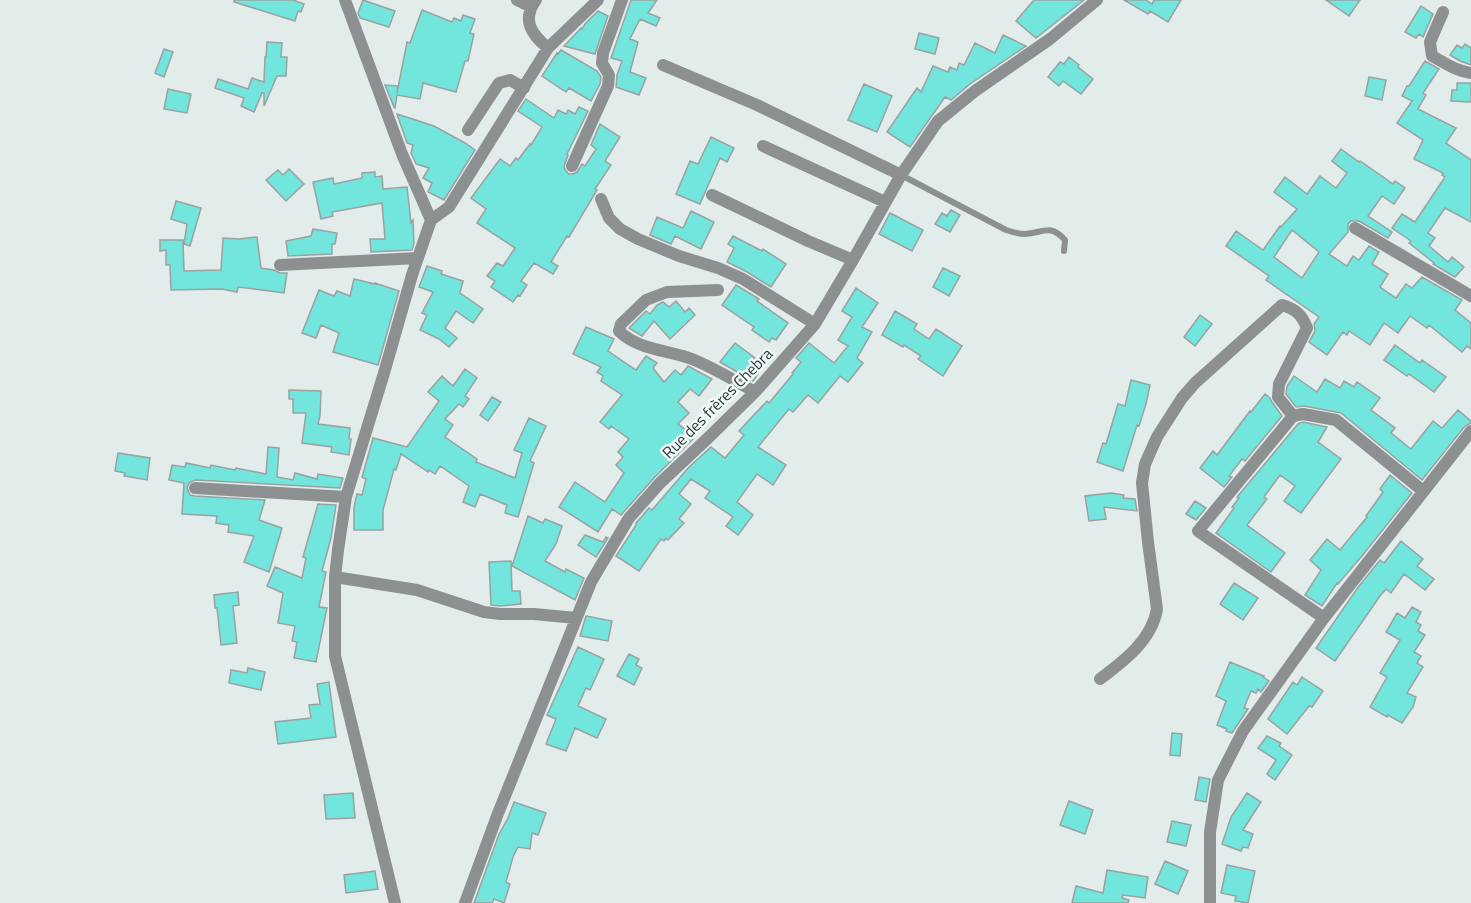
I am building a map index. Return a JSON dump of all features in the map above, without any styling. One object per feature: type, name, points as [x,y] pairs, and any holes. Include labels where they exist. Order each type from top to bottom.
[{"type":"street","points":[[345,0],[402,154],[431,220]]},
{"type":"street","points":[[517,0],[533,3],[529,14],[530,27],[537,39],[548,48]]},
{"type":"street","points":[[395,903],[334,656],[335,577],[346,497],[431,220],[449,207],[548,48],[598,0]]},
{"type":"street","points":[[572,166],[608,86],[609,75],[602,63],[603,53],[622,0]]},
{"type":"street","name":"Rue des frères Chebra","points":[[465,903],[497,816],[591,582],[629,518],[660,483],[754,392],[815,324],[901,175],[938,121],[975,91],[1050,39],[1097,0]]},
{"type":"street","points":[[1443,12],[1430,42],[1432,56],[1452,68],[1471,73]]},
{"type":"street","points":[[663,65],[757,105],[901,175]]},
{"type":"street","points":[[468,130],[499,83],[510,80],[524,88]]},
{"type":"street","points":[[763,146],[885,202]]},
{"type":"street","points":[[712,195],[808,241],[854,260]]},
{"type":"street","points":[[601,199],[609,218],[620,229],[658,248],[743,279],[815,324]]},
{"type":"street","points":[[1355,228],[1471,297]]},
{"type":"street","points":[[280,265],[418,258]]},
{"type":"street","points":[[718,290],[667,292],[646,300],[621,324],[619,331],[626,338],[640,344],[692,360],[733,379],[754,392]]},
{"type":"street","points":[[1100,679],[1120,664],[1147,637],[1155,620],[1157,609],[1142,483],[1144,464],[1157,437],[1182,398],[1195,383],[1282,304],[1292,308],[1307,328],[1279,384],[1278,397],[1293,416]]},
{"type":"street","points":[[1324,618],[1198,531],[1293,416],[1303,414],[1336,420],[1423,491]]},
{"type":"street","points":[[1210,903],[1210,832],[1218,780],[1243,731],[1324,618],[1471,431]]},
{"type":"street","points":[[195,488],[346,497]]},
{"type":"street","points":[[335,577],[417,590],[483,612],[576,618]]},
{"type":"lane","points":[[901,175],[1006,230],[1021,234],[1047,229],[1059,234],[1065,240],[1064,251]]},
{"type":"building","points":[[234,0],[293,0],[304,4],[301,12],[298,11],[295,21],[234,2]]},
{"type":"building","points":[[363,0],[395,11],[389,27],[360,18],[358,13]]},
{"type":"building","points":[[631,0],[657,0],[648,13],[660,18],[656,26],[640,19],[630,39],[638,42],[630,72],[646,78],[639,95],[616,87],[622,61],[611,58]]},
{"type":"building","points":[[1034,0],[1084,0],[1036,38],[1016,21]]},
{"type":"building","points":[[1124,0],[1146,0],[1152,4],[1154,0],[1181,0],[1168,22]]},
{"type":"building","points":[[1326,0],[1360,0],[1349,16]]},
{"type":"building","points":[[1421,6],[1433,14],[1423,37],[1419,34],[1416,38],[1405,32]]},
{"type":"building","points":[[422,10],[452,22],[454,18],[461,21],[463,15],[475,19],[470,33],[474,34],[468,61],[465,61],[456,92],[423,83],[420,99],[397,95],[395,108],[385,85],[398,86],[397,93],[407,42],[410,43]]},
{"type":"building","points":[[598,11],[608,16],[595,54],[564,46],[582,29]]},
{"type":"building","points":[[919,33],[939,38],[935,54],[915,49]]},
{"type":"building","points":[[1003,35],[1026,46],[970,84],[951,100],[945,97],[910,147],[887,132],[917,88],[921,92],[933,66],[948,72],[950,67],[957,70],[959,63],[964,65],[975,43],[995,53]]},
{"type":"building","points":[[267,42],[282,43],[281,57],[287,57],[286,76],[277,76],[264,106],[264,93],[262,93],[254,112],[241,106],[244,98],[215,88],[218,79],[248,89],[252,78],[264,82]]},
{"type":"building","points":[[1465,44],[1471,48],[1471,65],[1450,55],[1457,45],[1462,48]]},
{"type":"building","points":[[164,49],[173,52],[164,77],[155,73]]},
{"type":"building","points":[[561,50],[597,71],[601,77],[591,101],[569,88],[566,92],[542,76]]},
{"type":"building","points":[[1069,57],[1093,79],[1081,94],[1063,81],[1059,86],[1048,77],[1060,62],[1064,64]]},
{"type":"building","points":[[1425,61],[1439,69],[1423,93],[1426,95],[1418,109],[1456,128],[1446,143],[1471,160],[1471,222],[1445,208],[1428,233],[1435,238],[1429,246],[1448,262],[1452,257],[1464,267],[1455,277],[1433,264],[1409,243],[1411,241],[1392,228],[1402,214],[1415,222],[1445,177],[1443,173],[1414,159],[1423,140],[1397,123],[1412,101],[1402,96]]},
{"type":"building","points":[[1369,77],[1386,80],[1382,100],[1365,96]]},
{"type":"building","points":[[1457,83],[1471,83],[1471,102],[1451,101],[1452,90],[1457,90]]},
{"type":"building","points":[[864,84],[892,96],[877,132],[848,120]]},
{"type":"building","points":[[168,89],[191,94],[187,113],[164,109]]},
{"type":"building","points":[[526,99],[554,118],[558,110],[566,114],[568,110],[575,114],[579,107],[588,111],[567,154],[564,167],[569,174],[577,172],[582,164],[585,166],[596,149],[591,145],[600,124],[620,137],[605,161],[611,165],[569,237],[567,236],[551,262],[558,266],[553,274],[534,263],[521,281],[527,285],[513,302],[491,287],[495,281],[487,276],[497,263],[503,266],[515,248],[477,223],[486,209],[471,198],[500,159],[510,166],[516,158],[518,160],[542,127],[518,111]]},
{"type":"building","points":[[397,114],[434,126],[475,150],[444,200],[428,192],[432,183],[423,178],[429,168],[416,164],[411,153],[413,145],[407,143]]},
{"type":"building","points":[[711,137],[734,148],[727,162],[720,158],[700,204],[676,194],[690,161],[698,164]]},
{"type":"building","points":[[1341,149],[1393,184],[1395,181],[1405,188],[1394,204],[1382,196],[1368,216],[1392,232],[1388,238],[1359,221],[1351,221],[1348,224],[1348,232],[1329,254],[1347,266],[1353,256],[1359,260],[1369,246],[1379,252],[1372,264],[1388,274],[1380,287],[1396,298],[1406,284],[1412,288],[1422,277],[1462,300],[1455,310],[1471,323],[1471,349],[1467,346],[1462,352],[1429,325],[1427,328],[1410,316],[1398,333],[1384,323],[1370,345],[1349,331],[1347,335],[1343,332],[1327,355],[1309,342],[1315,331],[1314,324],[1319,317],[1266,280],[1269,276],[1226,246],[1236,231],[1263,250],[1280,226],[1297,209],[1274,192],[1285,177],[1307,194],[1320,176],[1336,188],[1347,173],[1332,161]],"holes":[[[1292,230],[1319,252],[1302,278],[1274,257]]]},
{"type":"building","points":[[289,169],[304,184],[286,201],[266,180],[278,170],[283,175]]},
{"type":"building","points":[[375,172],[375,177],[382,176],[383,189],[407,187],[411,223],[413,220],[412,250],[371,252],[370,239],[385,239],[382,203],[332,212],[333,216],[321,219],[313,182],[333,178],[334,184],[362,178],[362,173]]},
{"type":"building","points":[[176,201],[201,208],[190,246],[184,244],[187,224],[171,219]]},
{"type":"building","points":[[951,210],[960,215],[950,232],[935,224],[942,213],[947,216]]},
{"type":"building","points":[[691,211],[714,222],[701,249],[675,236],[671,244],[650,235],[657,217],[683,228]]},
{"type":"building","points":[[890,213],[923,230],[912,251],[879,234]]},
{"type":"building","points":[[313,229],[337,233],[335,244],[332,244],[332,254],[288,256],[286,241],[311,236]]},
{"type":"building","points":[[733,236],[762,251],[763,249],[786,264],[771,287],[727,262],[734,248],[728,244]]},
{"type":"building","points":[[257,237],[261,268],[287,273],[284,293],[238,287],[237,292],[222,289],[171,290],[170,265],[166,265],[166,250],[160,251],[160,240],[183,240],[184,271],[221,270],[223,238]]},
{"type":"building","points":[[427,266],[442,271],[441,274],[463,281],[460,293],[483,309],[473,323],[456,311],[445,328],[457,338],[449,347],[439,339],[420,330],[427,315],[422,313],[433,292],[419,287]]},
{"type":"building","points":[[943,268],[960,276],[949,296],[933,287]]},
{"type":"building","points":[[354,279],[399,291],[378,365],[333,352],[339,333],[321,325],[316,338],[302,333],[319,290],[334,296],[337,291],[350,296]]},
{"type":"building","points":[[736,285],[759,299],[757,301],[788,323],[776,340],[772,338],[769,342],[752,330],[754,327],[722,305]]},
{"type":"building","points":[[856,288],[878,303],[862,327],[872,332],[857,358],[863,363],[848,382],[840,376],[818,403],[808,395],[793,412],[789,409],[758,447],[786,465],[773,485],[757,474],[737,502],[753,515],[738,535],[726,526],[733,517],[705,498],[710,491],[691,479],[679,494],[691,504],[679,519],[684,523],[668,540],[661,539],[639,571],[616,556],[636,523],[649,508],[652,510],[689,467],[711,447],[725,458],[744,435],[739,431],[767,401],[769,403],[793,374],[801,362],[796,358],[809,343],[834,363],[848,346],[838,340],[852,317],[842,311]]},
{"type":"building","points":[[676,301],[685,312],[689,308],[695,315],[670,339],[654,321],[642,336],[629,328],[646,311],[650,314],[657,305],[663,302],[669,307]]},
{"type":"building","points":[[895,311],[917,324],[914,329],[929,339],[936,329],[962,346],[943,376],[918,359],[921,356],[882,335]]},
{"type":"building","points":[[1200,315],[1212,324],[1195,346],[1184,337]]},
{"type":"building","points":[[586,327],[614,339],[608,351],[636,370],[646,356],[657,363],[653,368],[664,382],[675,370],[681,375],[688,366],[712,379],[699,396],[690,389],[678,402],[689,413],[678,424],[693,435],[693,439],[621,515],[612,509],[598,532],[559,507],[575,482],[605,502],[624,473],[616,465],[623,457],[618,452],[629,439],[611,426],[609,429],[600,422],[622,395],[601,381],[603,376],[597,372],[601,367],[573,354]]},
{"type":"building","points":[[735,343],[755,358],[748,367],[758,374],[753,381],[720,362]]},
{"type":"building","points":[[1395,345],[1420,363],[1422,360],[1446,377],[1434,392],[1384,360]]},
{"type":"building","points":[[465,369],[477,378],[465,396],[469,399],[463,407],[459,404],[445,419],[453,425],[445,437],[477,459],[476,462],[515,478],[522,453],[514,450],[529,418],[546,426],[530,461],[534,463],[518,517],[505,513],[507,505],[480,494],[475,507],[463,502],[469,486],[440,466],[435,474],[429,470],[428,472],[401,454],[396,470],[394,469],[383,510],[383,530],[354,530],[354,507],[357,494],[362,495],[366,479],[362,477],[373,438],[407,447],[439,401],[428,392],[442,376],[453,386]]},
{"type":"building","points":[[1294,376],[1317,392],[1325,379],[1340,388],[1344,381],[1354,387],[1357,382],[1380,398],[1371,410],[1395,428],[1391,433],[1411,449],[1433,421],[1442,428],[1458,410],[1471,423],[1465,426],[1422,480],[1341,413],[1304,406],[1296,407],[1286,394],[1287,386]]},
{"type":"building","points":[[1131,380],[1150,385],[1146,404],[1123,471],[1097,462],[1103,443],[1106,444],[1118,404],[1125,406]]},
{"type":"building","points":[[289,390],[321,391],[318,424],[350,428],[349,455],[331,452],[332,447],[302,443],[306,413],[293,413],[293,399],[289,399]]},
{"type":"building","points":[[1265,394],[1282,416],[1245,461],[1242,459],[1224,487],[1200,468],[1213,451],[1217,455]]},
{"type":"building","points":[[492,397],[501,402],[488,421],[480,415]]},
{"type":"building","points":[[1303,422],[1327,427],[1318,442],[1341,459],[1301,513],[1284,501],[1295,486],[1280,475],[1264,497],[1267,499],[1247,525],[1285,553],[1271,572],[1216,533],[1234,508],[1232,507],[1239,498],[1237,497],[1298,424]]},
{"type":"building","points":[[268,447],[279,448],[277,477],[293,480],[295,473],[317,479],[318,474],[343,478],[340,488],[195,480],[189,483],[187,488],[190,495],[195,496],[265,500],[259,520],[282,528],[269,572],[244,562],[254,536],[228,532],[229,525],[216,523],[217,516],[182,514],[184,483],[169,480],[172,465],[185,467],[186,463],[210,468],[211,465],[235,470],[236,468],[266,474]]},
{"type":"building","points":[[118,453],[150,458],[147,480],[124,476],[125,473],[115,471]]},
{"type":"building","points":[[1390,475],[1412,493],[1362,556],[1337,583],[1322,606],[1305,595],[1321,570],[1310,560],[1327,539],[1340,550],[1367,517],[1383,492],[1380,489]]},
{"type":"building","points":[[1111,493],[1124,495],[1123,498],[1135,499],[1137,511],[1104,507],[1106,519],[1089,521],[1085,496]]},
{"type":"building","points":[[1195,501],[1206,508],[1196,520],[1186,514]]},
{"type":"building","points":[[318,504],[336,505],[331,538],[322,571],[326,572],[319,607],[327,608],[316,662],[294,658],[297,642],[292,641],[295,626],[278,623],[283,593],[267,586],[275,567],[302,578],[306,558],[303,557]]},
{"type":"building","points":[[528,516],[543,523],[545,519],[562,526],[556,544],[545,561],[565,572],[566,569],[584,578],[575,600],[512,566]]},
{"type":"building","points":[[585,535],[603,542],[606,537],[608,538],[596,557],[578,545]]},
{"type":"building","points":[[1401,541],[1423,559],[1417,566],[1434,579],[1425,590],[1404,574],[1391,593],[1386,589],[1380,596],[1335,661],[1316,648],[1359,586],[1380,560],[1384,563]]},
{"type":"building","points":[[511,561],[512,591],[520,591],[521,604],[491,605],[489,562]]},
{"type":"building","points":[[1234,583],[1258,598],[1243,620],[1220,604]]},
{"type":"building","points":[[238,592],[239,605],[233,606],[237,643],[221,645],[214,595]]},
{"type":"building","points":[[1412,607],[1421,612],[1416,622],[1421,625],[1418,631],[1425,635],[1414,652],[1421,656],[1417,663],[1423,667],[1407,693],[1416,697],[1413,707],[1402,723],[1370,707],[1387,677],[1380,673],[1400,640],[1386,632],[1397,613],[1405,618]]},
{"type":"building","points":[[586,616],[612,621],[608,641],[580,636]]},
{"type":"building","points":[[578,647],[604,659],[590,690],[586,688],[578,706],[606,719],[597,738],[575,728],[566,751],[546,744],[556,719],[547,715]]},
{"type":"building","points":[[629,654],[639,659],[636,665],[642,668],[634,685],[617,676]]},
{"type":"building","points":[[1230,662],[1264,676],[1269,681],[1261,692],[1258,689],[1256,693],[1251,691],[1244,708],[1248,709],[1232,733],[1217,725],[1226,701],[1216,696]]},
{"type":"building","points":[[248,668],[265,672],[261,690],[229,683],[231,670],[247,673]]},
{"type":"building","points":[[1302,677],[1323,691],[1312,707],[1309,706],[1287,734],[1268,719],[1293,682],[1297,685]]},
{"type":"building","points":[[329,682],[336,737],[278,744],[275,722],[311,718],[309,705],[320,704],[317,684]]},
{"type":"building","points":[[1172,733],[1182,734],[1180,756],[1170,755]]},
{"type":"building","points":[[1267,736],[1281,743],[1279,746],[1292,755],[1275,780],[1267,774],[1276,760],[1258,748]]},
{"type":"building","points":[[1199,777],[1210,779],[1206,802],[1195,800]]},
{"type":"building","points":[[353,793],[355,818],[326,819],[324,795]]},
{"type":"building","points":[[1247,793],[1261,802],[1243,830],[1253,834],[1248,848],[1243,847],[1241,851],[1222,844],[1231,817]]},
{"type":"building","points":[[1069,801],[1093,810],[1085,834],[1060,825]]},
{"type":"building","points":[[514,802],[546,813],[538,835],[532,833],[530,849],[518,847],[513,857],[506,882],[510,884],[504,903],[494,899],[492,903],[474,903],[499,834]]},
{"type":"building","points":[[1172,821],[1191,825],[1186,846],[1167,842]]},
{"type":"building","points":[[1165,861],[1188,871],[1178,894],[1155,884]]},
{"type":"building","points":[[1227,865],[1255,871],[1248,903],[1235,901],[1236,896],[1221,893]]},
{"type":"building","points":[[1107,870],[1148,877],[1145,898],[1123,895],[1122,898],[1129,900],[1128,903],[1072,903],[1076,886],[1103,893]]},
{"type":"building","points":[[375,871],[378,889],[346,893],[344,875]]}]
